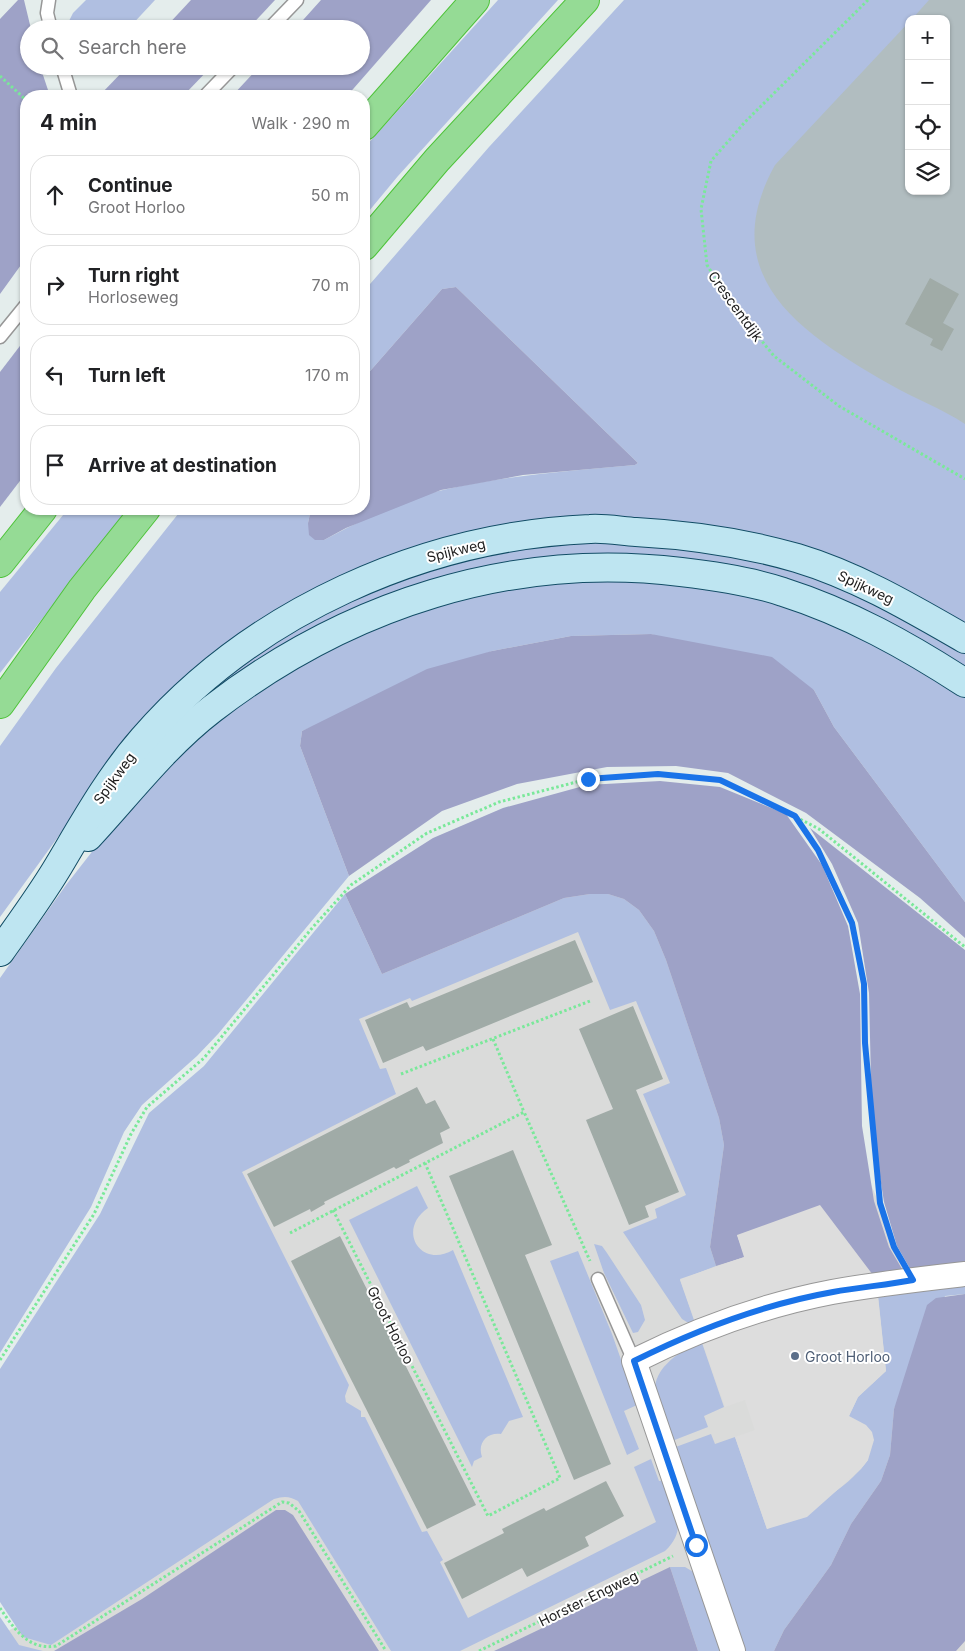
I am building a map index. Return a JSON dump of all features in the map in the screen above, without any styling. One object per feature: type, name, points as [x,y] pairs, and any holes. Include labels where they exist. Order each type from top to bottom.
[{"type":"highway","points":[[370,119],[475,0]]},
{"type":"highway","points":[[370,239],[437,160],[585,0]]},
{"type":"highway","points":[[0,563],[38,515]]},
{"type":"highway","points":[[0,704],[82,588],[141,515]]},
{"type":"main road","name":"Spijkweg","points":[[0,952],[54,873],[101,792],[144,738],[224,663],[283,622],[343,590],[440,552],[508,537],[593,529],[667,534],[726,541],[798,558],[858,581],[965,638]]},
{"type":"main road","name":"Spijkweg","points":[[54,873],[132,790],[168,748],[212,709],[264,673],[335,632],[410,599],[492,578],[531,571],[576,567],[639,567],[709,575],[782,591],[870,627],[911,648],[965,683]]},
{"type":"street","points":[[733,1651],[634,1361],[686,1338],[768,1308],[834,1292],[965,1274]]},
{"type":"lane","points":[[48,0],[49,20]]},
{"type":"lane","points":[[278,20],[297,0]]},
{"type":"lane","points":[[65,75],[69,90]]},
{"type":"lane","points":[[211,90],[225,75]]},
{"type":"lane","points":[[0,337],[20,312]]},
{"type":"lane","points":[[598,1279],[634,1361]]},
{"type":"path","name":"Crescentdijk","points":[[868,0],[745,122],[711,161],[701,209],[707,265],[731,303],[774,356],[840,406],[965,479]]},
{"type":"path","points":[[0,76],[20,94]]},
{"type":"path","points":[[0,1360],[94,1214],[131,1134],[148,1107],[204,1058],[313,926],[351,885],[427,833],[500,802],[588,779],[658,774],[720,780],[819,829],[965,947]]},
{"type":"path","points":[[795,816],[818,850],[852,923],[864,984],[865,1043],[880,1203],[894,1247],[913,1280]]},
{"type":"path","points":[[401,1074],[590,1001]]},
{"type":"path","points":[[494,1039],[598,1279]]},
{"type":"path","points":[[290,1232],[524,1112]]},
{"type":"path","name":"Groot Horloo","points":[[333,1210],[488,1516],[560,1478],[425,1163]]},
{"type":"path","points":[[0,1608],[19,1636],[31,1644],[50,1648],[56,1646],[282,1502],[289,1503],[299,1511],[386,1651]]},
{"type":"path","name":"Horster-Engweg","points":[[479,1651],[696,1545]]},
{"type":"shaded area","points":[[18,0],[24,0],[29,20],[20,20],[20,75],[43,75],[48,90],[20,90],[20,266],[0,294],[0,19]]},
{"type":"shaded area","points":[[86,0],[155,0],[136,20],[70,20],[73,13]]},
{"type":"shaded area","points":[[191,0],[275,0],[256,20],[172,20]]},
{"type":"shaded area","points":[[321,0],[431,0],[370,70],[370,20],[303,20]]},
{"type":"shaded area","points":[[498,0],[558,0],[398,176],[370,210],[370,141]]},
{"type":"shaded area","points":[[624,0],[929,0],[916,15],[905,15],[905,26],[775,165],[759,205],[755,240],[761,271],[777,298],[799,323],[858,366],[965,424],[965,631],[940,615],[638,522],[357,573],[108,768],[0,917],[0,746],[56,668],[177,515],[310,515],[308,523],[324,540],[383,511],[443,490],[515,477],[635,465],[638,463],[456,287],[442,289],[370,371],[370,284],[489,147]]},
{"type":"shaded area","points":[[917,0],[965,0],[965,558],[729,276],[738,196]]},
{"type":"shaded area","points":[[119,75],[203,75],[189,90],[105,90]]},
{"type":"shaded area","points":[[252,75],[365,75],[352,90],[238,90]]},
{"type":"shaded area","points":[[456,287],[638,463],[635,465],[523,475],[441,490],[346,528],[324,540],[315,540],[309,535],[310,515],[370,515],[370,371],[442,289]]},
{"type":"shaded area","points":[[20,346],[20,481],[0,507],[0,372]]},
{"type":"shaded area","points":[[63,515],[123,515],[0,673],[0,592]]},
{"type":"shaded area","points":[[581,539],[686,542],[832,580],[965,651],[965,673],[682,562],[411,592],[127,771],[194,700],[292,628],[443,560]]},
{"type":"shaded area","points":[[567,575],[690,585],[780,601],[830,618],[870,637],[909,659],[965,695],[965,902],[834,727],[814,690],[651,634],[571,636],[492,651],[302,731],[300,746],[349,876],[218,1034],[197,1056],[142,1105],[124,1132],[91,1207],[0,1353],[0,978],[66,885],[120,816],[195,735],[263,684],[407,612]]},
{"type":"shaded area","points":[[651,634],[772,657],[814,690],[834,727],[965,902],[965,938],[920,898],[806,813],[728,773],[676,766],[607,767],[517,784],[442,811],[349,876],[300,746],[302,731],[427,669],[492,651],[571,636]]},
{"type":"shaded area","points":[[660,781],[720,787],[786,814],[822,865],[848,926],[860,994],[862,1126],[874,1201],[889,1247],[905,1274],[876,1279],[737,1235],[745,1257],[716,1266],[710,1247],[724,1145],[719,1118],[666,960],[654,931],[639,910],[624,899],[608,894],[590,894],[564,898],[382,974],[345,894],[433,838],[503,808],[587,785]]},
{"type":"shaded area","points":[[720,827],[965,1407],[965,1651],[0,1651],[0,1635],[44,1612],[179,1149],[310,981]]},
{"type":"shaded area","points":[[810,828],[965,950],[965,1265],[912,1272],[897,1246],[884,1202],[872,1126],[869,993],[858,923],[832,864]]},
{"type":"shaded area","points":[[345,894],[382,974],[564,898],[590,894],[608,894],[624,899],[639,910],[654,931],[666,960],[719,1118],[724,1145],[710,1247],[716,1266],[680,1280],[695,1323],[690,1324],[682,1319],[623,1232],[657,1218],[655,1209],[686,1195],[643,1094],[670,1083],[636,1001],[610,1010],[578,932],[412,1001],[410,998],[359,1019],[380,1069],[386,1068],[396,1094],[242,1172],[349,1385],[345,1396],[346,1402],[361,1411],[361,1417],[365,1417],[422,1532],[427,1531],[443,1560],[440,1562],[468,1618],[656,1522],[634,1467],[651,1459],[659,1481],[664,1480],[675,1508],[678,1526],[677,1534],[665,1551],[460,1651],[391,1651],[298,1501],[289,1497],[281,1497],[274,1499],[51,1645],[23,1637],[0,1602],[0,1369],[100,1214],[149,1113],[204,1066]]},
{"type":"shaded area","points":[[417,1186],[428,1208],[419,1217],[414,1227],[413,1236],[423,1251],[431,1255],[441,1255],[453,1250],[523,1417],[509,1421],[501,1434],[491,1435],[484,1440],[481,1447],[482,1457],[474,1461],[472,1467],[349,1220]]},
{"type":"shaded area","name":"Groot Horloo","points":[[820,1205],[876,1279],[886,1371],[858,1397],[849,1416],[866,1425],[872,1432],[874,1440],[868,1460],[861,1469],[807,1517],[767,1529],[735,1437],[755,1430],[745,1400],[725,1407],[680,1279],[744,1257],[737,1235]]},
{"type":"shaded area","points":[[594,1244],[602,1246],[641,1305],[645,1320],[638,1332],[633,1333],[604,1273]]},
{"type":"shaded area","points":[[578,1251],[612,1334],[637,1405],[624,1411],[639,1449],[627,1455],[550,1261]]},
{"type":"shaded area","points":[[965,1282],[965,1294],[945,1296],[894,1409],[890,1455],[881,1481],[851,1524],[831,1565],[784,1630],[774,1651],[742,1651],[673,1448],[711,1434],[715,1444],[735,1437],[767,1529],[809,1508],[835,1492],[858,1472],[868,1460],[849,1416],[858,1397],[886,1371],[878,1295]]},
{"type":"shaded area","points":[[965,1294],[965,1641],[956,1651],[774,1651],[784,1630],[831,1565],[851,1524],[881,1481],[890,1455],[894,1409],[927,1305],[936,1298]]},
{"type":"shaded area","points":[[701,1340],[724,1407],[704,1416],[708,1427],[672,1441],[656,1401],[655,1390],[657,1380],[667,1363]]},
{"type":"shaded area","points":[[276,1510],[285,1510],[293,1515],[379,1651],[54,1651],[142,1599]]},
{"type":"shaded area","points":[[670,1567],[685,1567],[695,1573],[723,1651],[698,1651]]},
{"type":"shaded area","points":[[670,1567],[698,1651],[494,1651],[507,1645]]},
{"type":"shaded area","points":[[0,1617],[19,1645],[43,1651],[0,1651]]},
{"type":"building","points":[[930,278],[959,294],[943,323],[954,329],[942,351],[930,345],[933,339],[905,324]]},
{"type":"building","points":[[575,940],[593,982],[426,1051],[423,1046],[383,1063],[365,1020],[407,1002],[410,1008]]},
{"type":"building","points":[[633,1006],[663,1079],[636,1090],[679,1192],[645,1206],[649,1217],[629,1225],[586,1120],[613,1109],[579,1029]]},
{"type":"building","points":[[417,1087],[426,1104],[435,1100],[450,1128],[440,1133],[443,1143],[409,1160],[410,1162],[396,1169],[394,1167],[324,1202],[325,1204],[311,1212],[310,1209],[274,1227],[247,1174]]},
{"type":"building","points":[[513,1150],[552,1245],[525,1255],[611,1464],[574,1480],[449,1176]]},
{"type":"building","points":[[340,1236],[476,1505],[427,1529],[291,1261]]},
{"type":"building","points":[[606,1481],[624,1516],[585,1537],[589,1546],[527,1577],[522,1568],[462,1599],[444,1563],[504,1533],[502,1529],[544,1508],[546,1511]]},
{"type":"place","name":"Groot Horloo","points":[[795,1356]]},
{"type":"route","points":[[588,779],[658,774],[720,780],[795,816],[818,850],[852,923],[864,984],[865,1043],[880,1203],[894,1247],[913,1280],[834,1292],[768,1308],[668,1345],[634,1361],[696,1545]]}]
